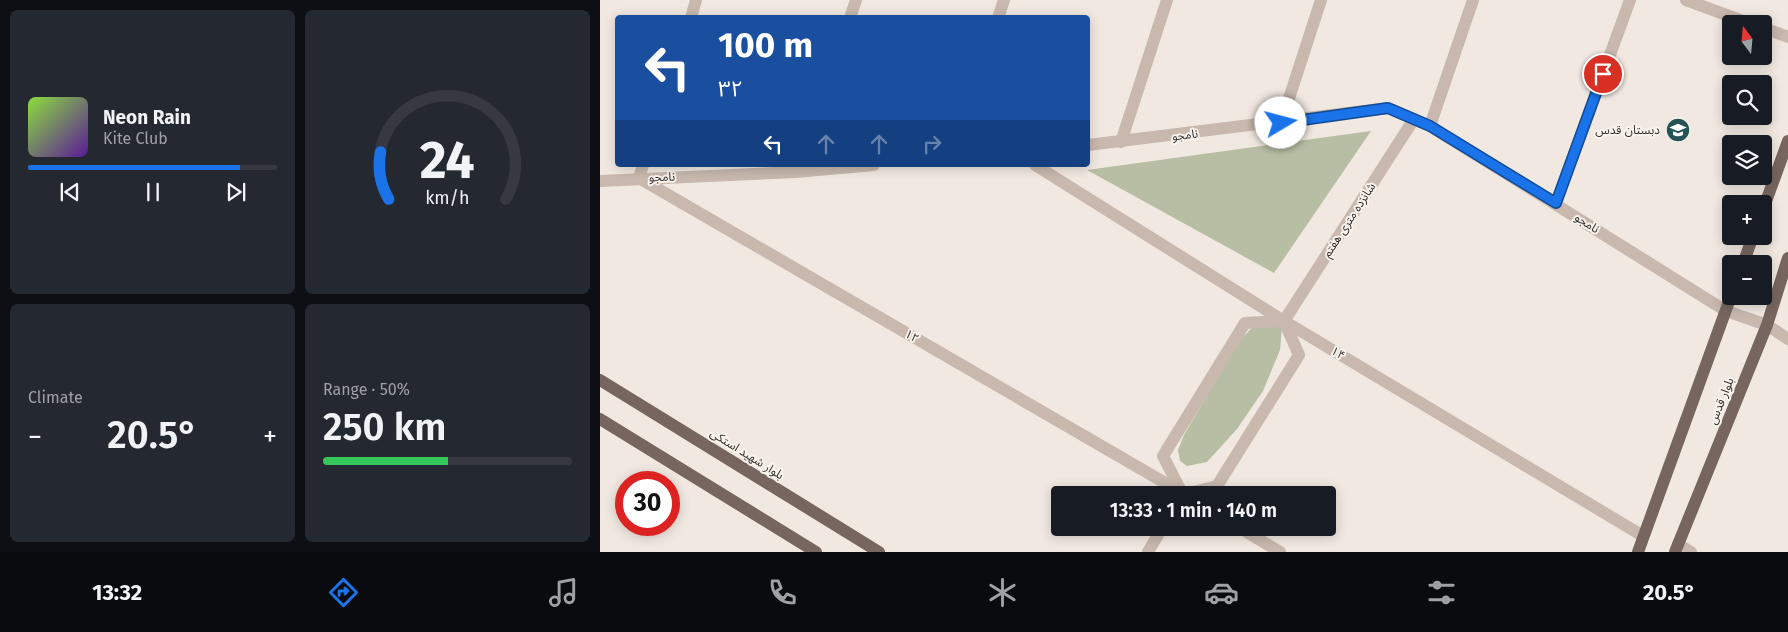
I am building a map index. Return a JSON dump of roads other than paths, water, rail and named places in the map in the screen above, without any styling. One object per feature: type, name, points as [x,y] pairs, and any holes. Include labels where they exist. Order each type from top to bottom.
[{"type":"main road","points":[[1768,195],[1788,141]]},
{"type":"main road","name":"بلوار قدس","points":[[1677,548],[1767,325],[1788,258]]},
{"type":"main road","name":"بلوار قدس","points":[[1638,552],[1728,305]]},
{"type":"main road","name":"بلوار شهید استکی","points":[[600,380],[879,552]]},
{"type":"main road","points":[[600,419],[816,552]]},
{"type":"street","points":[[692,15],[696,0]]},
{"type":"street","points":[[851,15],[856,0]]},
{"type":"street","points":[[999,15],[1004,0]]},
{"type":"street","points":[[1121,142],[1167,0]]},
{"type":"street","points":[[1281,123],[1321,0]]},
{"type":"street","points":[[1430,126],[1473,0]]},
{"type":"street","points":[[1556,203],[1630,0]]},
{"type":"street","points":[[1686,0],[1727,15]]},
{"type":"street","points":[[1772,31],[1788,37]]},
{"type":"street","name":"نامجو","points":[[1090,145],[1281,123],[1388,108],[1430,126],[1726,311],[1767,325],[1788,339]]},
{"type":"street","name":"شانزده متری هفتم","points":[[1284,321],[1414,119]]},
{"type":"street","points":[[639,178],[642,167]]},
{"type":"street","name":"نامجو","points":[[600,181],[836,167]]},
{"type":"street","name":"۱۴","points":[[1038,167],[1284,321],[1643,536]]},
{"type":"street","name":"۱۲","points":[[639,178],[1169,486]]},
{"type":"street","points":[[1179,486],[1163,456],[1245,323],[1284,321],[1300,355],[1217,486]]},
{"type":"street","points":[[1148,552],[1157,536]]},
{"type":"street","points":[[1253,536],[1280,552]]},
{"type":"street","points":[[1677,548],[1691,552]]},
{"type":"place","name":"دبستان قدس","points":[[1678,130]]}]
